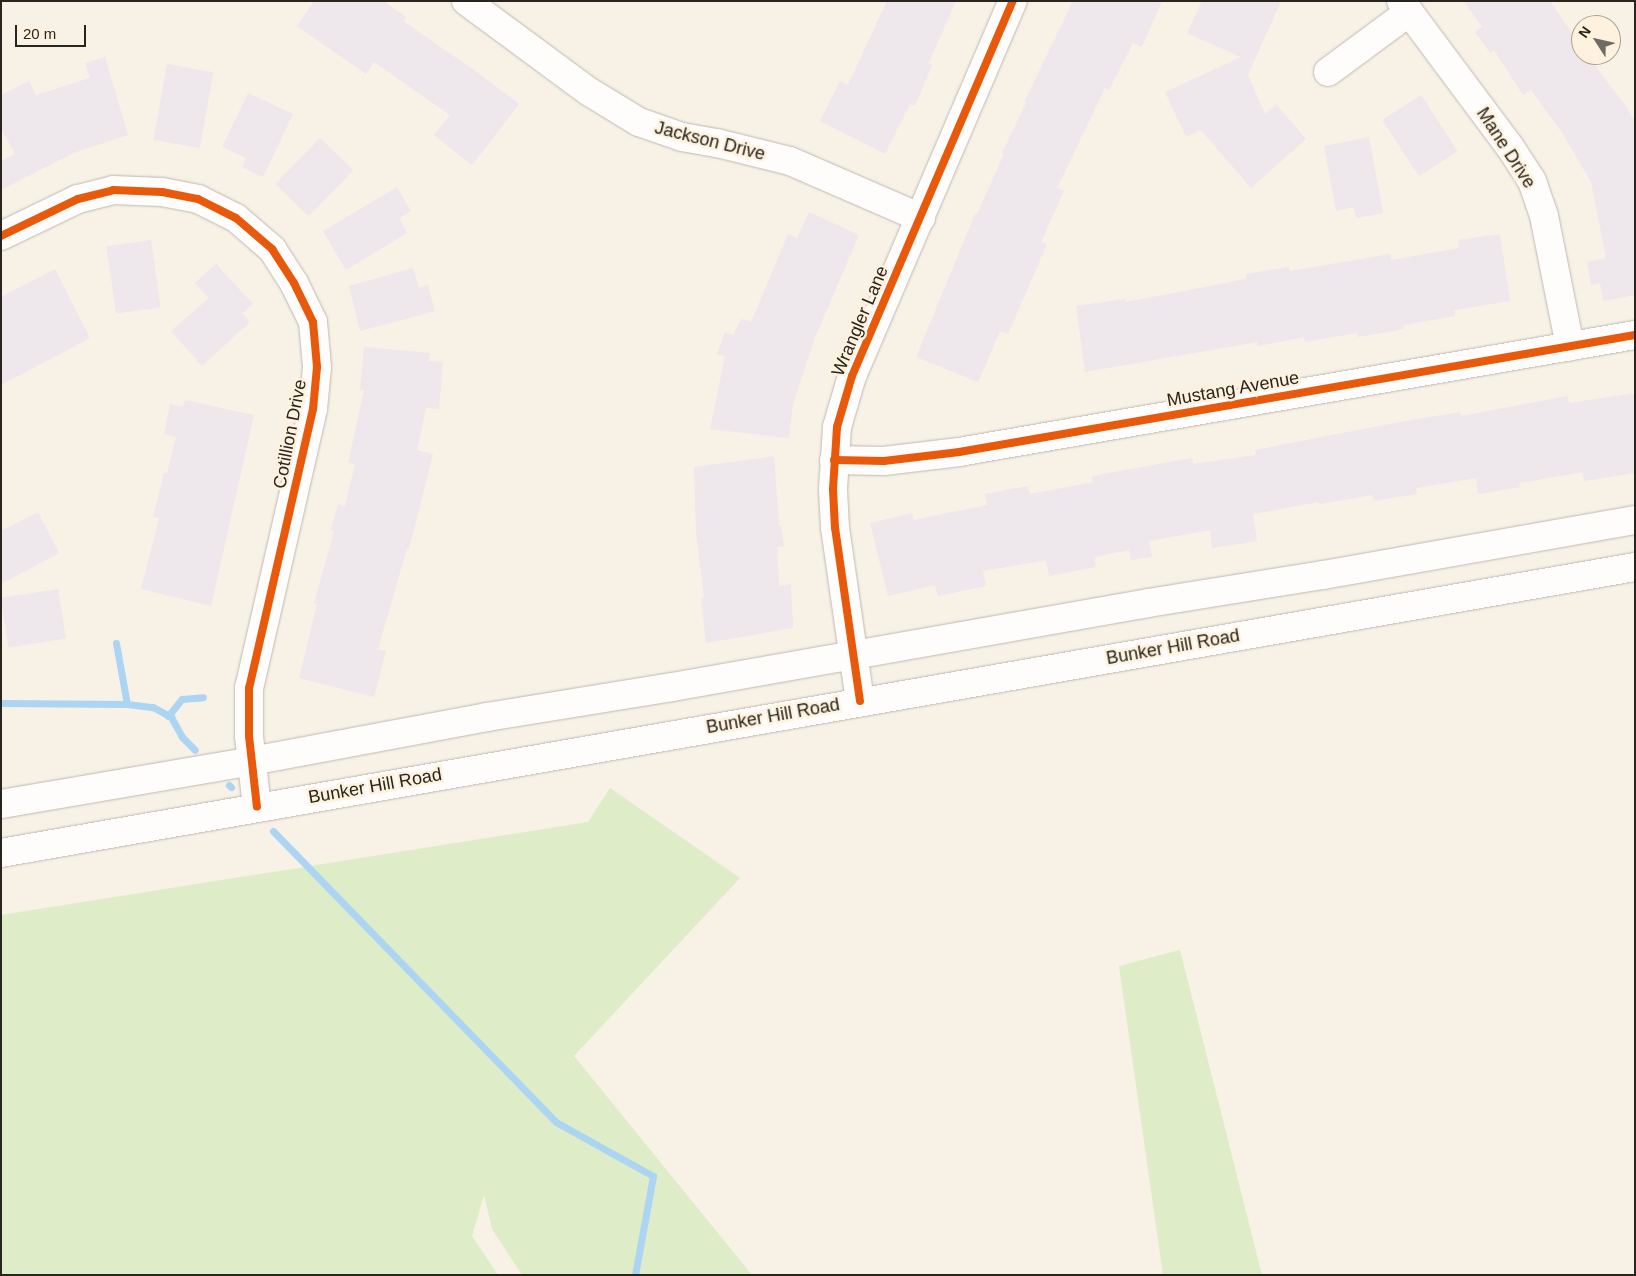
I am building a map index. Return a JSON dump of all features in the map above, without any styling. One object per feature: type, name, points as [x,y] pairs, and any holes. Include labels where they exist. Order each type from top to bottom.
[{"type":"street","name":"Jackson Drive","points":[[466,1],[588,91],[639,122],[682,137],[717,142],[790,161],[921,218]]},
{"type":"street","name":"Wrangler Lane","points":[[860,701],[835,528],[834,460],[837,427],[852,376],[1013,1]]},
{"type":"street","points":[[1328,72],[1405,6]]},
{"type":"street","name":"Mane Drive","points":[[1405,6],[1510,147],[1532,181],[1544,216],[1570,346]]},
{"type":"street","name":"Cotillion Drive","points":[[1,236],[78,199],[113,190],[162,192],[198,199],[236,218],[272,249],[294,283],[313,322],[317,367],[313,409],[249,688],[248,728],[257,806]]},
{"type":"street","name":"Mustang Avenue","points":[[834,460],[884,461],[959,452],[1635,335]]},
{"type":"street","points":[[1,804],[252,761],[487,717],[854,656],[1148,603],[1323,575],[1635,520]]},
{"type":"street","name":"Bunker Hill Road","points":[[1,853],[257,806],[1635,567]]},
{"type":"green space","points":[[610,788],[740,878],[574,1056],[752,1275],[522,1275],[492,1229],[484,1195],[472,1236],[498,1275],[1,1275],[1,915],[588,822]]},
{"type":"green space","points":[[1180,950],[1262,1275],[1163,1275],[1119,966]]},
{"type":"building","points":[[314,1],[383,1],[406,17],[403,21],[519,104],[472,165],[434,135],[450,115],[374,62],[366,74],[297,26]]},
{"type":"building","points":[[887,1],[956,1],[928,64],[932,65],[915,106],[910,104],[885,154],[820,121],[840,81],[848,85]]},
{"type":"building","points":[[1073,1],[1162,1],[1142,47],[1133,43],[1109,90],[1105,88],[1057,188],[1064,191],[1041,242],[1047,244],[1008,334],[1000,331],[978,382],[916,357],[975,214],[977,214],[1004,154],[1002,153],[1026,103],[1024,102]]},
{"type":"building","points":[[1202,1],[1281,1],[1248,75],[1265,114],[1276,104],[1306,139],[1251,188],[1201,130],[1186,137],[1165,92],[1241,57],[1187,33]]},
{"type":"building","points":[[1464,1],[1550,1],[1571,32],[1571,65],[1594,65],[1626,106],[1635,122],[1635,295],[1603,301],[1600,283],[1591,285],[1587,262],[1606,258],[1591,182],[1563,134],[1531,90],[1523,95],[1494,50],[1490,53],[1475,32],[1482,27]]},
{"type":"building","points":[[105,57],[128,135],[73,153],[1,190],[1,161],[15,154],[1,128],[1,95],[29,81],[36,95],[90,78],[85,63]]},
{"type":"building","points":[[167,64],[213,72],[200,148],[154,140]]},
{"type":"building","points":[[248,93],[293,114],[263,177],[242,167],[246,158],[222,147]]},
{"type":"building","points":[[1421,95],[1457,151],[1419,176],[1382,120]]},
{"type":"building","points":[[1369,137],[1383,213],[1356,218],[1354,207],[1336,211],[1324,146]]},
{"type":"building","points":[[320,138],[353,170],[309,216],[276,184]]},
{"type":"building","points":[[397,187],[411,211],[399,218],[407,233],[346,270],[323,231]]},
{"type":"building","points":[[809,212],[859,235],[814,340],[793,404],[789,438],[710,429],[725,356],[717,354],[725,332],[733,335],[741,319],[751,322],[788,234],[797,238]]},
{"type":"building","points":[[1500,234],[1510,301],[1454,310],[1455,316],[1403,325],[1404,329],[1358,337],[1357,333],[1305,342],[1304,337],[1258,346],[1257,342],[1085,372],[1076,306],[1125,299],[1125,302],[1246,279],[1246,274],[1289,267],[1290,271],[1390,254],[1391,260],[1459,248],[1458,240]]},
{"type":"building","points":[[151,240],[160,307],[116,314],[106,246]]},
{"type":"building","points":[[216,264],[253,304],[242,313],[250,322],[202,366],[171,331],[209,298],[195,283]]},
{"type":"building","points":[[413,268],[419,288],[428,285],[435,311],[360,331],[349,286]]},
{"type":"building","points":[[55,269],[90,338],[1,385],[1,297]]},
{"type":"building","points":[[364,347],[430,353],[429,361],[443,362],[439,409],[426,408],[417,450],[433,454],[409,549],[407,548],[378,649],[386,651],[374,697],[299,678],[317,604],[314,603],[334,531],[331,530],[338,504],[345,506],[355,464],[348,463],[364,390],[360,390]]},
{"type":"building","points":[[1635,393],[1635,473],[1584,481],[1583,472],[1519,483],[1520,487],[1478,494],[1476,478],[1416,488],[1417,494],[1374,501],[1372,495],[1319,504],[1319,502],[1253,514],[1257,541],[1212,548],[1210,530],[1149,541],[1152,557],[1131,560],[1129,550],[1094,557],[1096,567],[1049,576],[1046,560],[983,571],[986,586],[938,596],[935,585],[888,596],[870,523],[912,513],[914,520],[987,505],[985,494],[1028,486],[1030,494],[1093,482],[1092,476],[1192,458],[1193,464],[1256,455],[1255,450],[1405,421],[1460,412],[1461,416],[1568,396],[1569,403]]},
{"type":"building","points":[[185,400],[254,415],[211,606],[141,589],[159,518],[153,517],[164,473],[167,473],[176,437],[164,434],[170,404],[183,407]]},
{"type":"building","points":[[774,456],[779,526],[781,526],[784,546],[777,547],[779,586],[791,584],[793,628],[706,643],[701,598],[704,598],[696,532],[694,467]]},
{"type":"building","points":[[38,512],[59,553],[1,584],[1,531]]},
{"type":"building","points":[[58,589],[66,638],[9,647],[1,598]]},
{"type":"waterway","points":[[116,643],[127,704]]},
{"type":"waterway","points":[[168,716],[182,699],[203,697]]},
{"type":"waterway","points":[[1,703],[127,704],[153,707],[171,717],[182,737],[195,750]]},
{"type":"waterway","points":[[273,831],[556,1122],[653,1176],[635,1275]]},
{"type":"cycle path","points":[[860,701],[835,528],[833,489],[837,427],[852,376],[1013,1]]},
{"type":"cycle path","points":[[1,236],[78,199],[113,190],[162,192],[198,199],[236,218],[272,249],[294,283],[313,322],[317,367],[313,409],[249,688],[249,736],[257,807]]},
{"type":"cycle path","points":[[834,460],[884,461],[959,452],[1635,335]]}]
